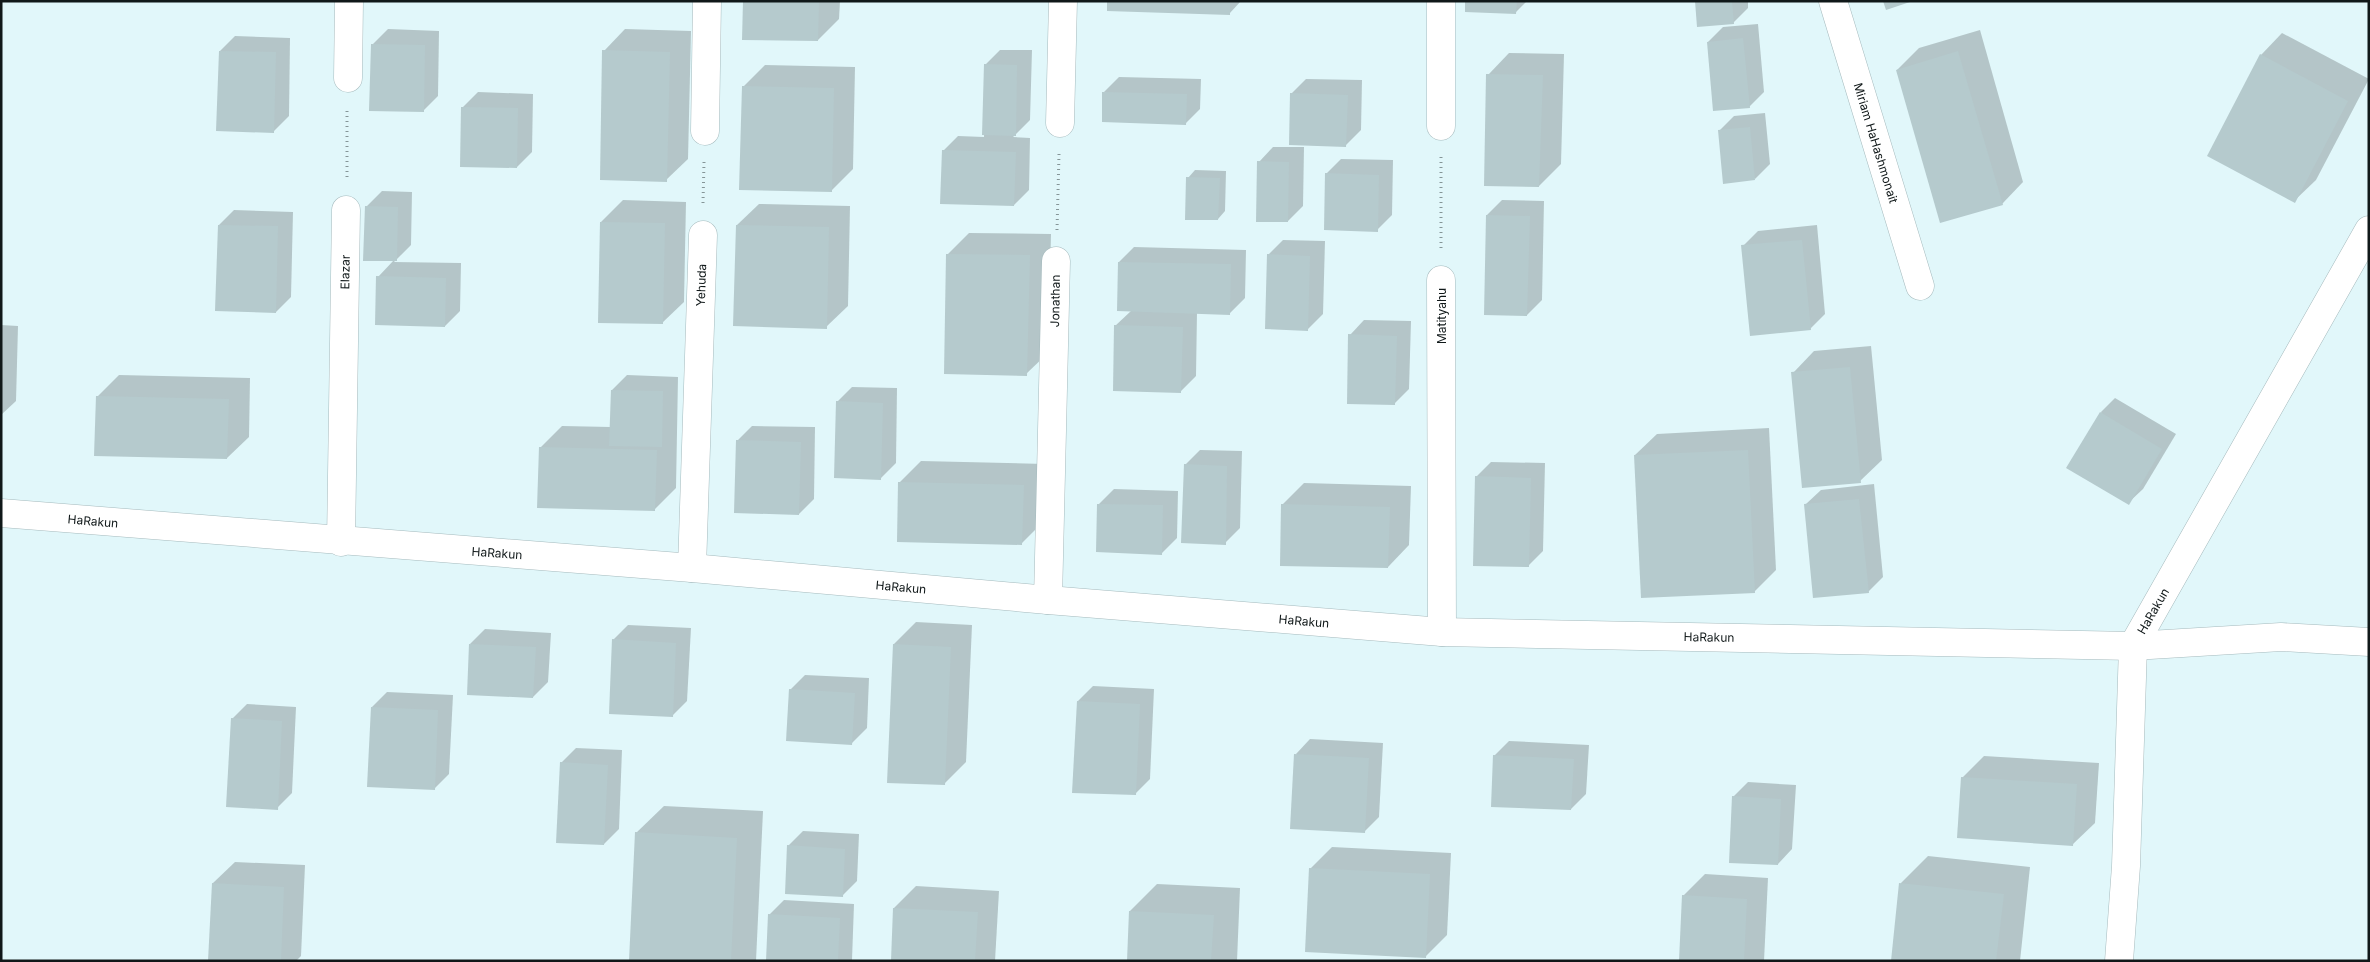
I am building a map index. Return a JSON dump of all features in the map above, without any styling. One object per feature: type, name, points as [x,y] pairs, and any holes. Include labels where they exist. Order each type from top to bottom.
[{"type":"street","points":[[348,78],[349,1]]},
{"type":"street","points":[[705,131],[707,1]]},
{"type":"street","points":[[1060,123],[1063,1]]},
{"type":"street","points":[[1441,1],[1441,126]]},
{"type":"street","name":"Miriam HaHashmonait","points":[[1833,1],[1920,286]]},
{"type":"street","name":"Elazar","points":[[341,542],[346,210]]},
{"type":"street","name":"HaRakun","points":[[1,513],[341,542],[692,568],[1048,600],[1442,632],[2133,646],[2369,230]]},
{"type":"street","name":"Yehuda","points":[[692,568],[702,235]]},
{"type":"street","name":"Jonathan","points":[[1048,600],[1056,261]]},
{"type":"street","name":"Matityahu","points":[[1441,280],[1442,632]]},
{"type":"street","points":[[2119,961],[2126,866],[2133,646],[2281,637],[2369,642]]},
{"type":"path","points":[[346,210],[348,78]]},
{"type":"path","name":"Jonathan","points":[[1056,261],[1060,123]]},
{"type":"path","name":"Matityahu","points":[[1441,126],[1441,280]]},
{"type":"path","points":[[702,235],[705,131]]},
{"type":"building","points":[[743,1],[819,1],[818,41],[742,40]]},
{"type":"building","points":[[1107,1],[1230,1],[1230,15],[1107,11]]},
{"type":"building","points":[[1465,1],[1517,1],[1516,14],[1465,12]]},
{"type":"building","points":[[1695,1],[1732,1],[1734,24],[1697,27]]},
{"type":"building","points":[[1883,1],[1910,1],[1910,2],[1886,10]]},
{"type":"building","points":[[1743,38],[1750,108],[1713,111],[1707,42]]},
{"type":"building","points":[[371,44],[425,45],[424,112],[369,111]]},
{"type":"building","points":[[602,50],[670,52],[667,182],[600,180]]},
{"type":"building","points":[[219,51],[276,52],[274,133],[216,131]]},
{"type":"building","points":[[1958,51],[2003,205],[1940,223],[1896,70]]},
{"type":"building","points":[[2260,54],[2348,101],[2295,203],[2207,156]]},
{"type":"building","points":[[984,64],[1017,65],[1016,136],[982,135]]},
{"type":"building","points":[[1486,74],[1543,75],[1539,187],[1484,186]]},
{"type":"building","points":[[742,86],[834,88],[832,192],[739,190]]},
{"type":"building","points":[[1102,92],[1187,94],[1186,125],[1102,122]]},
{"type":"building","points":[[1290,93],[1348,95],[1346,147],[1289,145]]},
{"type":"building","points":[[461,107],[518,108],[517,168],[460,167]]},
{"type":"building","points":[[1750,127],[1755,180],[1723,184],[1718,130]]},
{"type":"building","points":[[942,150],[1016,152],[1014,206],[940,204]]},
{"type":"building","points":[[1257,161],[1289,162],[1288,222],[1256,222]]},
{"type":"building","points":[[1325,173],[1379,175],[1378,232],[1324,230]]},
{"type":"building","points":[[1186,177],[1220,178],[1218,220],[1185,220]]},
{"type":"building","points":[[365,206],[398,207],[397,261],[363,261]]},
{"type":"building","points":[[1486,215],[1530,216],[1527,316],[1484,315]]},
{"type":"building","points":[[600,222],[665,223],[663,324],[598,323]]},
{"type":"building","points":[[218,225],[278,226],[276,313],[215,311]]},
{"type":"building","points":[[736,225],[829,227],[827,329],[733,326]]},
{"type":"building","points":[[1802,240],[1811,330],[1750,336],[1741,245]]},
{"type":"building","points":[[946,254],[1030,255],[1027,376],[944,374]]},
{"type":"building","points":[[1267,254],[1310,256],[1308,331],[1265,329]]},
{"type":"building","points":[[1118,262],[1231,264],[1230,315],[1117,311]]},
{"type":"building","points":[[376,276],[446,278],[445,327],[375,325]]},
{"type":"building","points":[[1114,325],[1183,327],[1181,393],[1113,391]]},
{"type":"building","points":[[1348,334],[1397,336],[1395,405],[1347,404]]},
{"type":"building","points":[[1850,367],[1861,483],[1802,488],[1791,372]]},
{"type":"building","points":[[611,390],[663,391],[662,447],[609,446]]},
{"type":"building","points":[[96,396],[229,399],[227,459],[94,456]]},
{"type":"building","points":[[836,401],[883,403],[881,480],[834,478]]},
{"type":"building","points":[[2100,412],[2162,449],[2129,505],[2066,468]]},
{"type":"building","points":[[736,440],[801,442],[799,515],[734,513]]},
{"type":"building","points":[[539,447],[657,450],[655,511],[537,508]]},
{"type":"building","points":[[1748,450],[1755,593],[1641,598],[1634,455]]},
{"type":"building","points":[[1184,464],[1227,466],[1226,545],[1181,543]]},
{"type":"building","points":[[1475,476],[1531,478],[1529,567],[1473,566]]},
{"type":"building","points":[[898,482],[1024,485],[1022,545],[897,542]]},
{"type":"building","points":[[1859,499],[1869,593],[1813,598],[1804,504]]},
{"type":"building","points":[[1097,504],[1163,505],[1162,555],[1096,552]]},
{"type":"building","points":[[1281,504],[1390,507],[1388,568],[1280,566]]},
{"type":"building","points":[[612,639],[676,643],[673,717],[609,714]]},
{"type":"building","points":[[469,644],[536,647],[533,698],[467,695]]},
{"type":"building","points":[[893,644],[951,647],[945,785],[887,783]]},
{"type":"building","points":[[789,689],[855,693],[852,745],[786,741]]},
{"type":"building","points":[[1077,701],[1140,704],[1136,795],[1072,793]]},
{"type":"building","points":[[371,707],[438,710],[435,790],[367,787]]},
{"type":"building","points":[[231,718],[282,721],[278,810],[226,807]]},
{"type":"building","points":[[1294,754],[1369,758],[1365,833],[1290,829]]},
{"type":"building","points":[[1493,755],[1574,759],[1571,810],[1491,807]]},
{"type":"building","points":[[560,762],[608,765],[604,845],[556,843]]},
{"type":"building","points":[[1961,777],[2077,784],[2073,846],[1957,838]]},
{"type":"building","points":[[1732,796],[1781,799],[1778,865],[1729,863]]},
{"type":"building","points":[[635,832],[737,838],[731,961],[629,961]]},
{"type":"building","points":[[787,845],[845,849],[843,897],[785,894]]},
{"type":"building","points":[[1309,868],[1430,874],[1426,958],[1305,952]]},
{"type":"building","points":[[212,883],[284,887],[281,961],[208,961]]},
{"type":"building","points":[[1899,883],[2004,894],[1996,961],[1891,961]]},
{"type":"building","points":[[1682,895],[1747,899],[1744,961],[1679,961]]},
{"type":"building","points":[[893,908],[978,912],[975,961],[891,961]]},
{"type":"building","points":[[1129,911],[1214,915],[1211,961],[1127,961]]},
{"type":"building","points":[[768,914],[840,918],[838,961],[766,961]]}]
